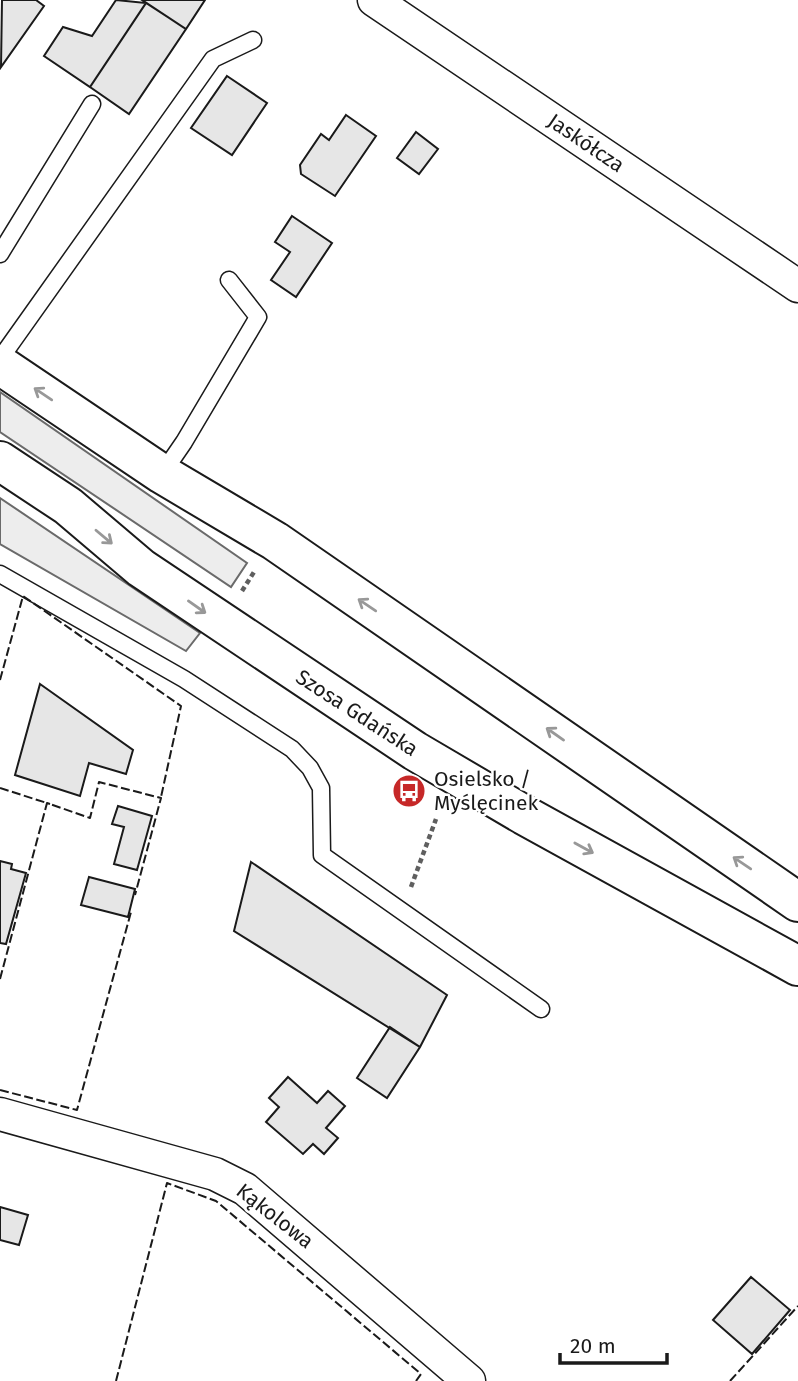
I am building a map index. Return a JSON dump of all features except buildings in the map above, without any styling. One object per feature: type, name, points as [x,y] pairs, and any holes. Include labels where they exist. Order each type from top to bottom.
[{"type":"main road","points":[[0,365],[162,474],[275,541],[798,902]]},
{"type":"main road","name":"Szosa Gdańska","points":[[0,461],[68,506],[141,568],[405,745],[524,815],[798,966]]},
{"type":"street","name":"Jaskółcza","points":[[374,0],[798,286]]},
{"type":"street","name":"Kąkolowa","points":[[0,1114],[215,1174],[245,1189],[469,1381]]},
{"type":"lane","points":[[0,359],[213,59],[253,40]]},
{"type":"lane","points":[[0,254],[92,104]]},
{"type":"lane","points":[[162,474],[258,317],[229,280]]},
{"type":"lane","points":[[0,574],[184,679],[292,749],[310,768],[321,789],[322,855],[541,1009]]},
{"type":"path","points":[[240,595],[257,569]]},
{"type":"path","points":[[398,909],[412,883],[436,819]]},
{"type":"shaded area","points":[[0,392],[247,563],[231,587],[0,432]]},
{"type":"shaded area","points":[[0,498],[200,633],[186,651],[0,544]]},
{"type":"fence","points":[[0,680],[23,596],[181,706],[161,797]]},
{"type":"fence","points":[[0,979],[47,803],[90,818],[99,782],[161,798],[135,895]]},
{"type":"fence","points":[[0,788],[50,804]]},
{"type":"fence","points":[[0,1090],[77,1110],[131,912]]},
{"type":"fence","points":[[116,1381],[167,1183],[216,1201],[421,1374],[416,1381]]},
{"type":"fence","points":[[730,1381],[798,1306]]},
{"type":"place","name":"Osielsko / Myślęcinek","points":[[409,791]]}]
